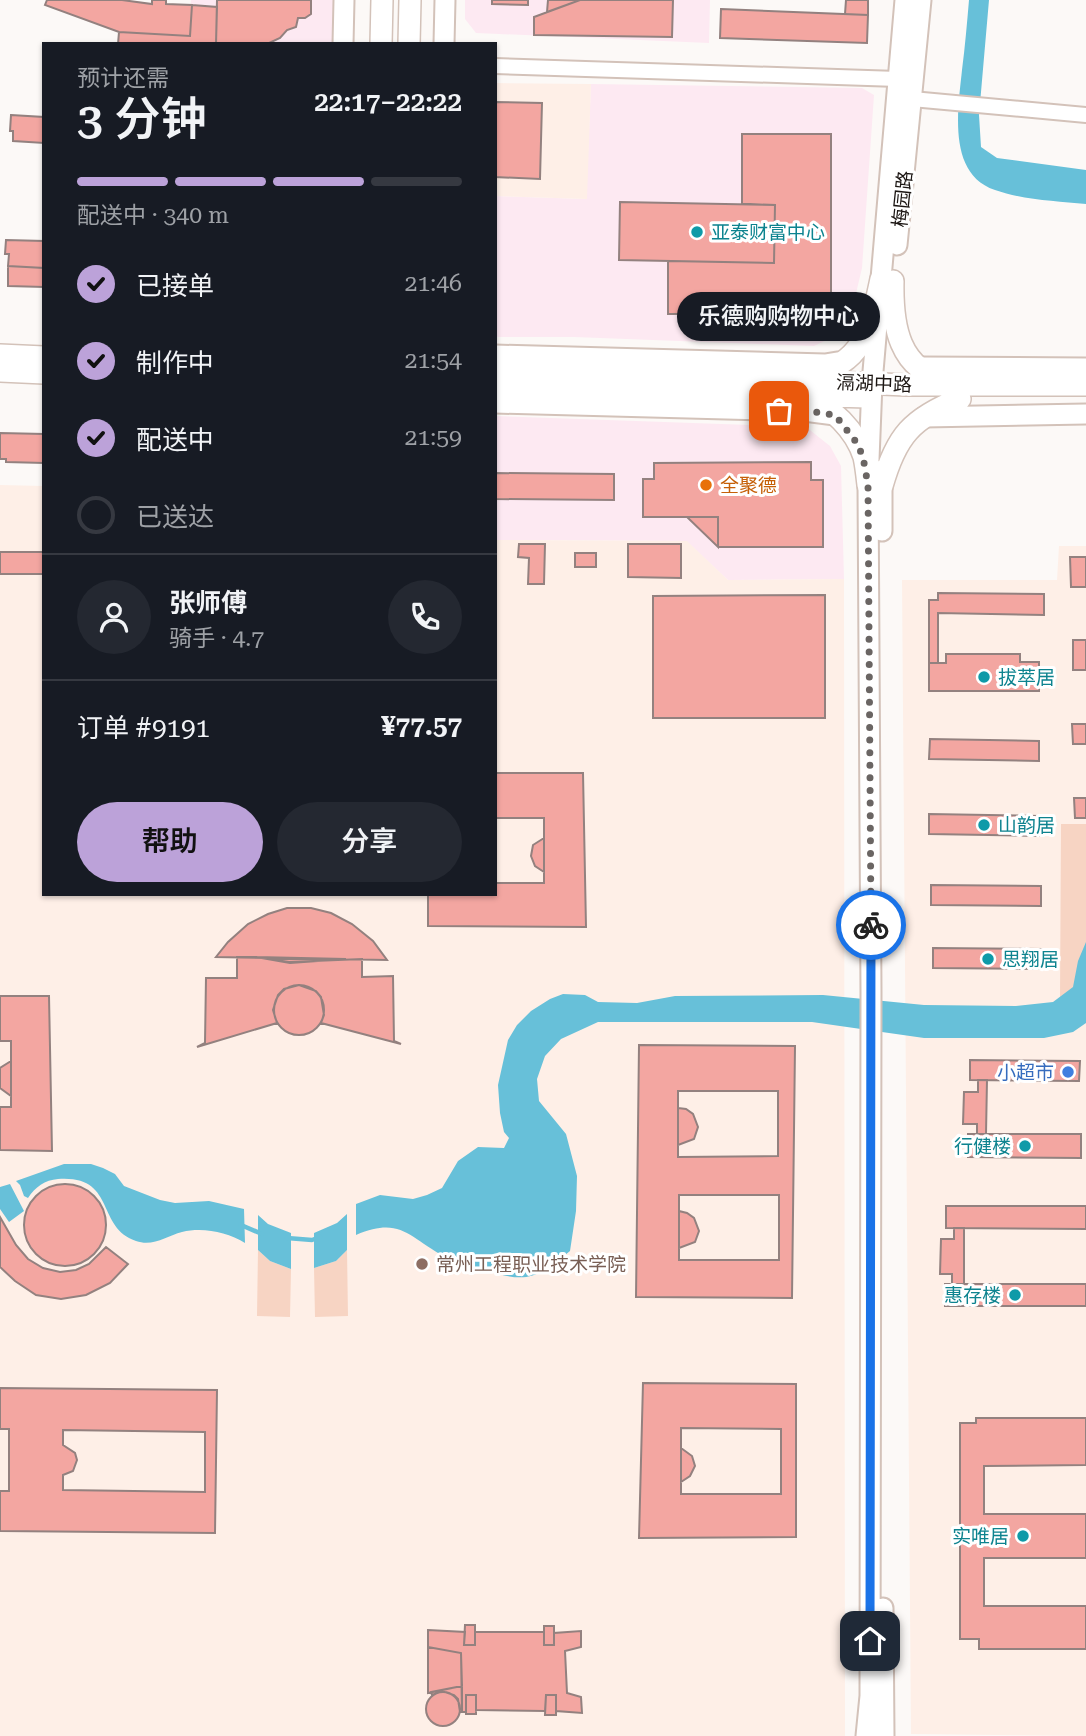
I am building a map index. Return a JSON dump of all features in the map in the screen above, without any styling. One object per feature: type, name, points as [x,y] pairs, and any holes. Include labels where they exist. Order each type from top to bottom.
[{"type":"main road","points":[[381,42],[382,0]]},
{"type":"main road","points":[[409,42],[410,0]]},
{"type":"main road","points":[[785,386],[821,373],[856,351],[866,337],[887,280]]},
{"type":"main road","points":[[875,485],[900,438],[961,392],[909,357],[896,331],[887,280]]},
{"type":"main road","points":[[0,355],[42,356]]},
{"type":"main road","name":"滆湖中路","points":[[497,368],[877,391],[1086,398]]},
{"type":"main road","points":[[0,371],[42,373]]},
{"type":"main road","name":"滆湖中路","points":[[961,392],[1086,385]]},
{"type":"main road","name":"滆湖中路","points":[[497,386],[785,386]]},
{"type":"main road","points":[[785,386],[819,402],[835,415],[857,443],[875,485]]},
{"type":"street","points":[[343,42],[344,0]]},
{"type":"street","points":[[444,42],[445,0]]},
{"type":"street","name":"梅园路","points":[[877,1040],[877,391],[905,0]]},
{"type":"street","name":"梅园路","points":[[887,280],[912,99],[921,0]]},
{"type":"street","points":[[497,66],[898,79]]},
{"type":"street","points":[[912,99],[1086,115]]},
{"type":"street","points":[[497,355],[825,364],[841,362]]},
{"type":"street","points":[[921,367],[1086,368]]},
{"type":"street","points":[[497,403],[804,411],[835,415]]},
{"type":"street","points":[[924,418],[1086,414]]},
{"type":"street","points":[[866,1736],[870,1696],[877,1040]]},
{"type":"street","points":[[877,1040],[884,1736]]},
{"type":"shaded area","points":[[191,0],[336,0],[336,42],[189,42]]},
{"type":"shaded area","points":[[465,0],[710,0],[709,43],[476,33],[465,19]]},
{"type":"shaded area","points":[[497,83],[591,84],[587,199],[497,196]]},
{"type":"shaded area","name":"亚泰财富中心","points":[[591,84],[862,88],[874,95],[862,268],[853,306],[845,323],[829,339],[814,346],[574,337],[498,337],[497,196],[586,199]]},
{"type":"shaded area","points":[[497,416],[806,427],[830,446],[841,466],[844,579],[728,580],[686,541],[497,540]]},
{"type":"shaded area","name":"常州工程职业技术学院","points":[[0,485],[42,486],[42,896],[497,896],[497,540],[687,541],[728,580],[844,579],[845,1736],[0,1736]]},
{"type":"shaded area","points":[[1059,546],[1086,546],[1086,1736],[911,1734],[902,580],[1057,580]]},
{"type":"shaded area","points":[[1061,824],[1086,824],[1086,1022],[1060,998]]},
{"type":"shaded area","points":[[258,1250],[270,1261],[291,1269],[290,1317],[257,1316]]},
{"type":"shaded area","points":[[347,1250],[348,1316],[315,1317],[314,1268],[336,1261]]},
{"type":"water","points":[[969,0],[989,0],[979,115],[981,147],[997,158],[1086,170],[1086,204],[1040,200],[995,190],[980,182],[969,170],[962,155],[958,121]]},
{"type":"water","points":[[1086,942],[1086,1023],[1073,1032],[1044,1038],[924,1038],[812,1022],[598,1022],[561,1039],[545,1056],[537,1079],[539,1101],[566,1134],[577,1176],[576,1211],[570,1251],[538,1274],[519,1277],[449,1259],[404,1231],[394,1228],[371,1230],[356,1235],[356,1204],[380,1195],[413,1199],[427,1195],[442,1188],[458,1161],[478,1147],[504,1148],[509,1138],[504,1132],[500,1113],[498,1085],[508,1040],[517,1025],[531,1011],[550,999],[563,994],[585,995],[598,1002],[637,1003],[675,996],[823,995],[924,1005],[1016,1006],[1053,1002],[1073,987],[1078,961]]},
{"type":"water","points":[[64,1164],[91,1164],[103,1168],[115,1174],[124,1186],[160,1200],[175,1203],[209,1201],[244,1209],[245,1243],[223,1233],[206,1230],[182,1232],[154,1242],[136,1241],[123,1234],[115,1225],[98,1193],[77,1180],[49,1181],[37,1187],[28,1198],[24,1196],[16,1181]]},
{"type":"water","points":[[10,1184],[24,1211],[9,1222],[0,1209],[0,1187]]},
{"type":"water","points":[[347,1214],[347,1250],[336,1261],[314,1268],[314,1233],[337,1223]]},
{"type":"water","points":[[258,1215],[268,1224],[291,1233],[291,1269],[270,1261],[258,1250]]},
{"type":"building","points":[[47,0],[122,0],[152,4],[152,0],[166,0],[166,4],[192,5],[190,36],[119,32],[45,5]]},
{"type":"building","points":[[217,0],[311,0],[311,14],[298,18],[296,27],[287,30],[271,42],[216,42]]},
{"type":"building","points":[[492,0],[528,0],[528,5],[492,4]]},
{"type":"building","points":[[548,0],[580,0],[547,12]]},
{"type":"building","points":[[580,0],[673,0],[672,37],[534,35],[534,17]]},
{"type":"building","points":[[846,0],[868,0],[868,15],[845,14]]},
{"type":"building","points":[[192,5],[217,7],[216,42],[118,42],[119,32],[190,36]]},
{"type":"building","points":[[721,9],[868,15],[867,43],[720,38]]},
{"type":"building","points":[[497,102],[542,103],[540,179],[497,177]]},
{"type":"building","points":[[11,115],[42,117],[42,143],[13,141],[13,131],[10,131]]},
{"type":"building","points":[[742,134],[831,134],[831,313],[668,314],[668,261],[774,263],[775,205],[742,204]]},
{"type":"building","name":"亚泰财富中心","points":[[620,202],[775,205],[774,263],[619,260]]},
{"type":"building","points":[[6,240],[42,241],[42,268],[8,266],[9,254],[5,254]]},
{"type":"building","points":[[8,266],[42,268],[42,287],[8,286]]},
{"type":"building","points":[[0,433],[42,434],[42,463],[6,462],[6,459],[0,459]]},
{"type":"building","points":[[811,462],[811,480],[823,480],[823,547],[718,547],[718,517],[643,517],[643,479],[654,479],[654,463]]},
{"type":"building","points":[[497,473],[614,474],[614,500],[497,499]]},
{"type":"building","points":[[687,517],[718,517],[718,547]]},
{"type":"building","points":[[519,544],[545,544],[544,584],[528,584],[529,558],[518,557]]},
{"type":"building","points":[[628,544],[681,544],[681,578],[628,577]]},
{"type":"building","points":[[0,552],[42,552],[42,574],[0,574]]},
{"type":"building","points":[[575,553],[596,553],[596,567],[575,567]]},
{"type":"building","points":[[1070,557],[1086,557],[1086,587],[1071,587]]},
{"type":"building","points":[[938,593],[1044,594],[1044,615],[938,613],[938,663],[929,663],[929,600],[938,600]]},
{"type":"building","points":[[825,595],[825,718],[653,718],[653,596]]},
{"type":"building","points":[[1073,640],[1086,640],[1086,670],[1073,670]]},
{"type":"building","name":"拔萃居","points":[[946,654],[1020,654],[1020,662],[1039,662],[1039,691],[929,691],[929,663],[946,663]]},
{"type":"building","points":[[1072,724],[1086,724],[1086,744],[1073,744]]},
{"type":"building","name":"山韵居","points":[[930,739],[1039,741],[1039,761],[929,759]]},
{"type":"building","points":[[497,773],[583,773],[586,927],[428,926],[428,896],[497,896],[497,883],[544,883],[544,818],[497,818]]},
{"type":"building","points":[[1074,798],[1086,798],[1086,818],[1075,818]]},
{"type":"building","name":"山韵居","points":[[929,814],[1039,816],[1039,836],[929,834]]},
{"type":"building","points":[[544,838],[544,872],[535,866],[531,856],[533,845]]},
{"type":"building","name":"思翔居","points":[[931,885],[1041,886],[1041,906],[931,905]]},
{"type":"building","points":[[287,908],[311,908],[331,913],[352,924],[373,941],[387,960],[216,957],[248,924]]},
{"type":"building","name":"思翔居","points":[[933,948],[1043,949],[1042,969],[933,968]]},
{"type":"building","points":[[237,957],[289,962],[362,959],[362,977],[393,976],[394,1041],[401,1044],[321,1023],[324,1015],[321,997],[316,991],[299,985],[284,989],[278,995],[273,1010],[277,1023],[197,1047],[205,1043],[206,978],[237,978]]},
{"type":"building","points":[[256,957],[346,959],[290,963]]},
{"type":"building","points":[[289,986],[309,986],[323,1000],[323,1020],[309,1034],[289,1034],[275,1020],[275,1000]]},
{"type":"building","points":[[0,996],[49,996],[52,1151],[0,1150],[0,1107],[11,1107],[11,1041],[0,1041]]},
{"type":"building","points":[[639,1045],[795,1046],[792,1298],[636,1297]],"holes":[[[678,1091],[778,1091],[778,1156],[678,1157]],[[679,1195],[779,1195],[779,1260],[679,1260]]]},
{"type":"building","name":"行健楼","points":[[970,1060],[1080,1061],[1079,1081],[970,1080]]},
{"type":"building","points":[[11,1061],[11,1096],[0,1088],[0,1068]]},
{"type":"building","name":"行健楼","points":[[978,1080],[987,1080],[986,1134],[977,1134],[977,1124],[963,1124],[964,1092],[978,1092]]},
{"type":"building","points":[[678,1108],[693,1114],[698,1127],[694,1139],[678,1145]]},
{"type":"building","name":"行健楼","points":[[968,1134],[1081,1134],[1081,1158],[968,1157]]},
{"type":"building","points":[[57,1184],[73,1184],[88,1190],[100,1202],[106,1225],[100,1248],[88,1260],[73,1266],[57,1266],[42,1260],[30,1248],[24,1233],[24,1217],[30,1202],[42,1190]]},
{"type":"building","name":"惠存楼","points":[[946,1206],[1086,1206],[1086,1229],[946,1228]]},
{"type":"building","points":[[679,1211],[694,1218],[699,1231],[695,1242],[679,1248]]},
{"type":"building","points":[[0,1217],[16,1245],[28,1259],[43,1268],[60,1272],[76,1270],[89,1264],[106,1247],[128,1264],[110,1283],[86,1295],[61,1299],[36,1295],[0,1267]]},
{"type":"building","name":"惠存楼","points":[[954,1228],[964,1228],[964,1284],[952,1284],[952,1274],[940,1274],[941,1239],[954,1239]]},
{"type":"building","name":"惠存楼","points":[[945,1284],[1086,1284],[1086,1306],[945,1306]]},
{"type":"building","points":[[643,1383],[796,1384],[796,1537],[639,1538]],"holes":[[[681,1428],[781,1429],[781,1494],[681,1494]]]},
{"type":"building","points":[[0,1388],[217,1390],[215,1533],[0,1531],[0,1491],[9,1491],[9,1429],[0,1429]],"holes":[[[63,1430],[205,1432],[205,1492],[63,1490],[63,1475],[73,1471],[77,1460],[75,1453],[63,1445]]]},
{"type":"building","name":"实唯居","points":[[976,1418],[1086,1418],[1086,1465],[984,1466],[984,1514],[1086,1514],[1086,1558],[984,1558],[984,1606],[1086,1606],[1086,1649],[979,1649],[979,1639],[960,1639],[960,1423],[976,1423]]},
{"type":"building","points":[[681,1448],[692,1456],[695,1466],[690,1476],[681,1482]]},
{"type":"building","points":[[465,1625],[475,1625],[475,1645],[464,1645]]},
{"type":"building","points":[[544,1626],[554,1626],[554,1645],[544,1645]]},
{"type":"building","points":[[428,1630],[465,1632],[464,1645],[475,1645],[475,1632],[544,1632],[544,1645],[554,1645],[554,1633],[581,1631],[581,1647],[565,1651],[567,1693],[581,1697],[582,1713],[556,1711],[556,1695],[546,1695],[545,1711],[476,1710],[476,1695],[466,1695],[466,1712],[462,1712],[461,1653],[428,1647]]},
{"type":"building","points":[[428,1647],[461,1653],[462,1686],[428,1693]]},
{"type":"building","points":[[462,1686],[462,1712],[454,1695],[442,1691],[432,1695],[431,1692]]},
{"type":"building","points":[[443,1692],[455,1697],[460,1709],[455,1721],[443,1726],[431,1721],[426,1709],[431,1697]]},
{"type":"building","points":[[466,1695],[476,1695],[476,1714],[466,1714]]},
{"type":"building","points":[[546,1695],[556,1695],[556,1715],[545,1715]]},
{"type":"waterway","points":[[241,1225],[262,1234]]},
{"type":"waterway","points":[[287,1238],[312,1240],[320,1237]]},
{"type":"way so far","points":[[779,411],[835,415],[857,443],[863,457],[868,485],[870,572],[871,925]]},
{"type":"place","name":"亚泰财富中心","points":[[697,232]]},
{"type":"place","name":"乐德购购物中心","points":[[779,411]]},
{"type":"place","name":"全聚德","points":[[706,485]]},
{"type":"place","name":"拔萃居","points":[[984,677]]},
{"type":"place","name":"山韵居","points":[[984,825]]},
{"type":"place","name":"思翔居","points":[[988,959]]},
{"type":"place","name":"小超市","points":[[1068,1072]]},
{"type":"place","name":"行健楼","points":[[1025,1146]]},
{"type":"place","name":"常州工程职业技术学院","points":[[422,1264]]},
{"type":"place","name":"惠存楼","points":[[1015,1295]]},
{"type":"place","name":"实唯居","points":[[1023,1536]]},
{"type":"route","points":[[870,1641],[871,925]]}]
